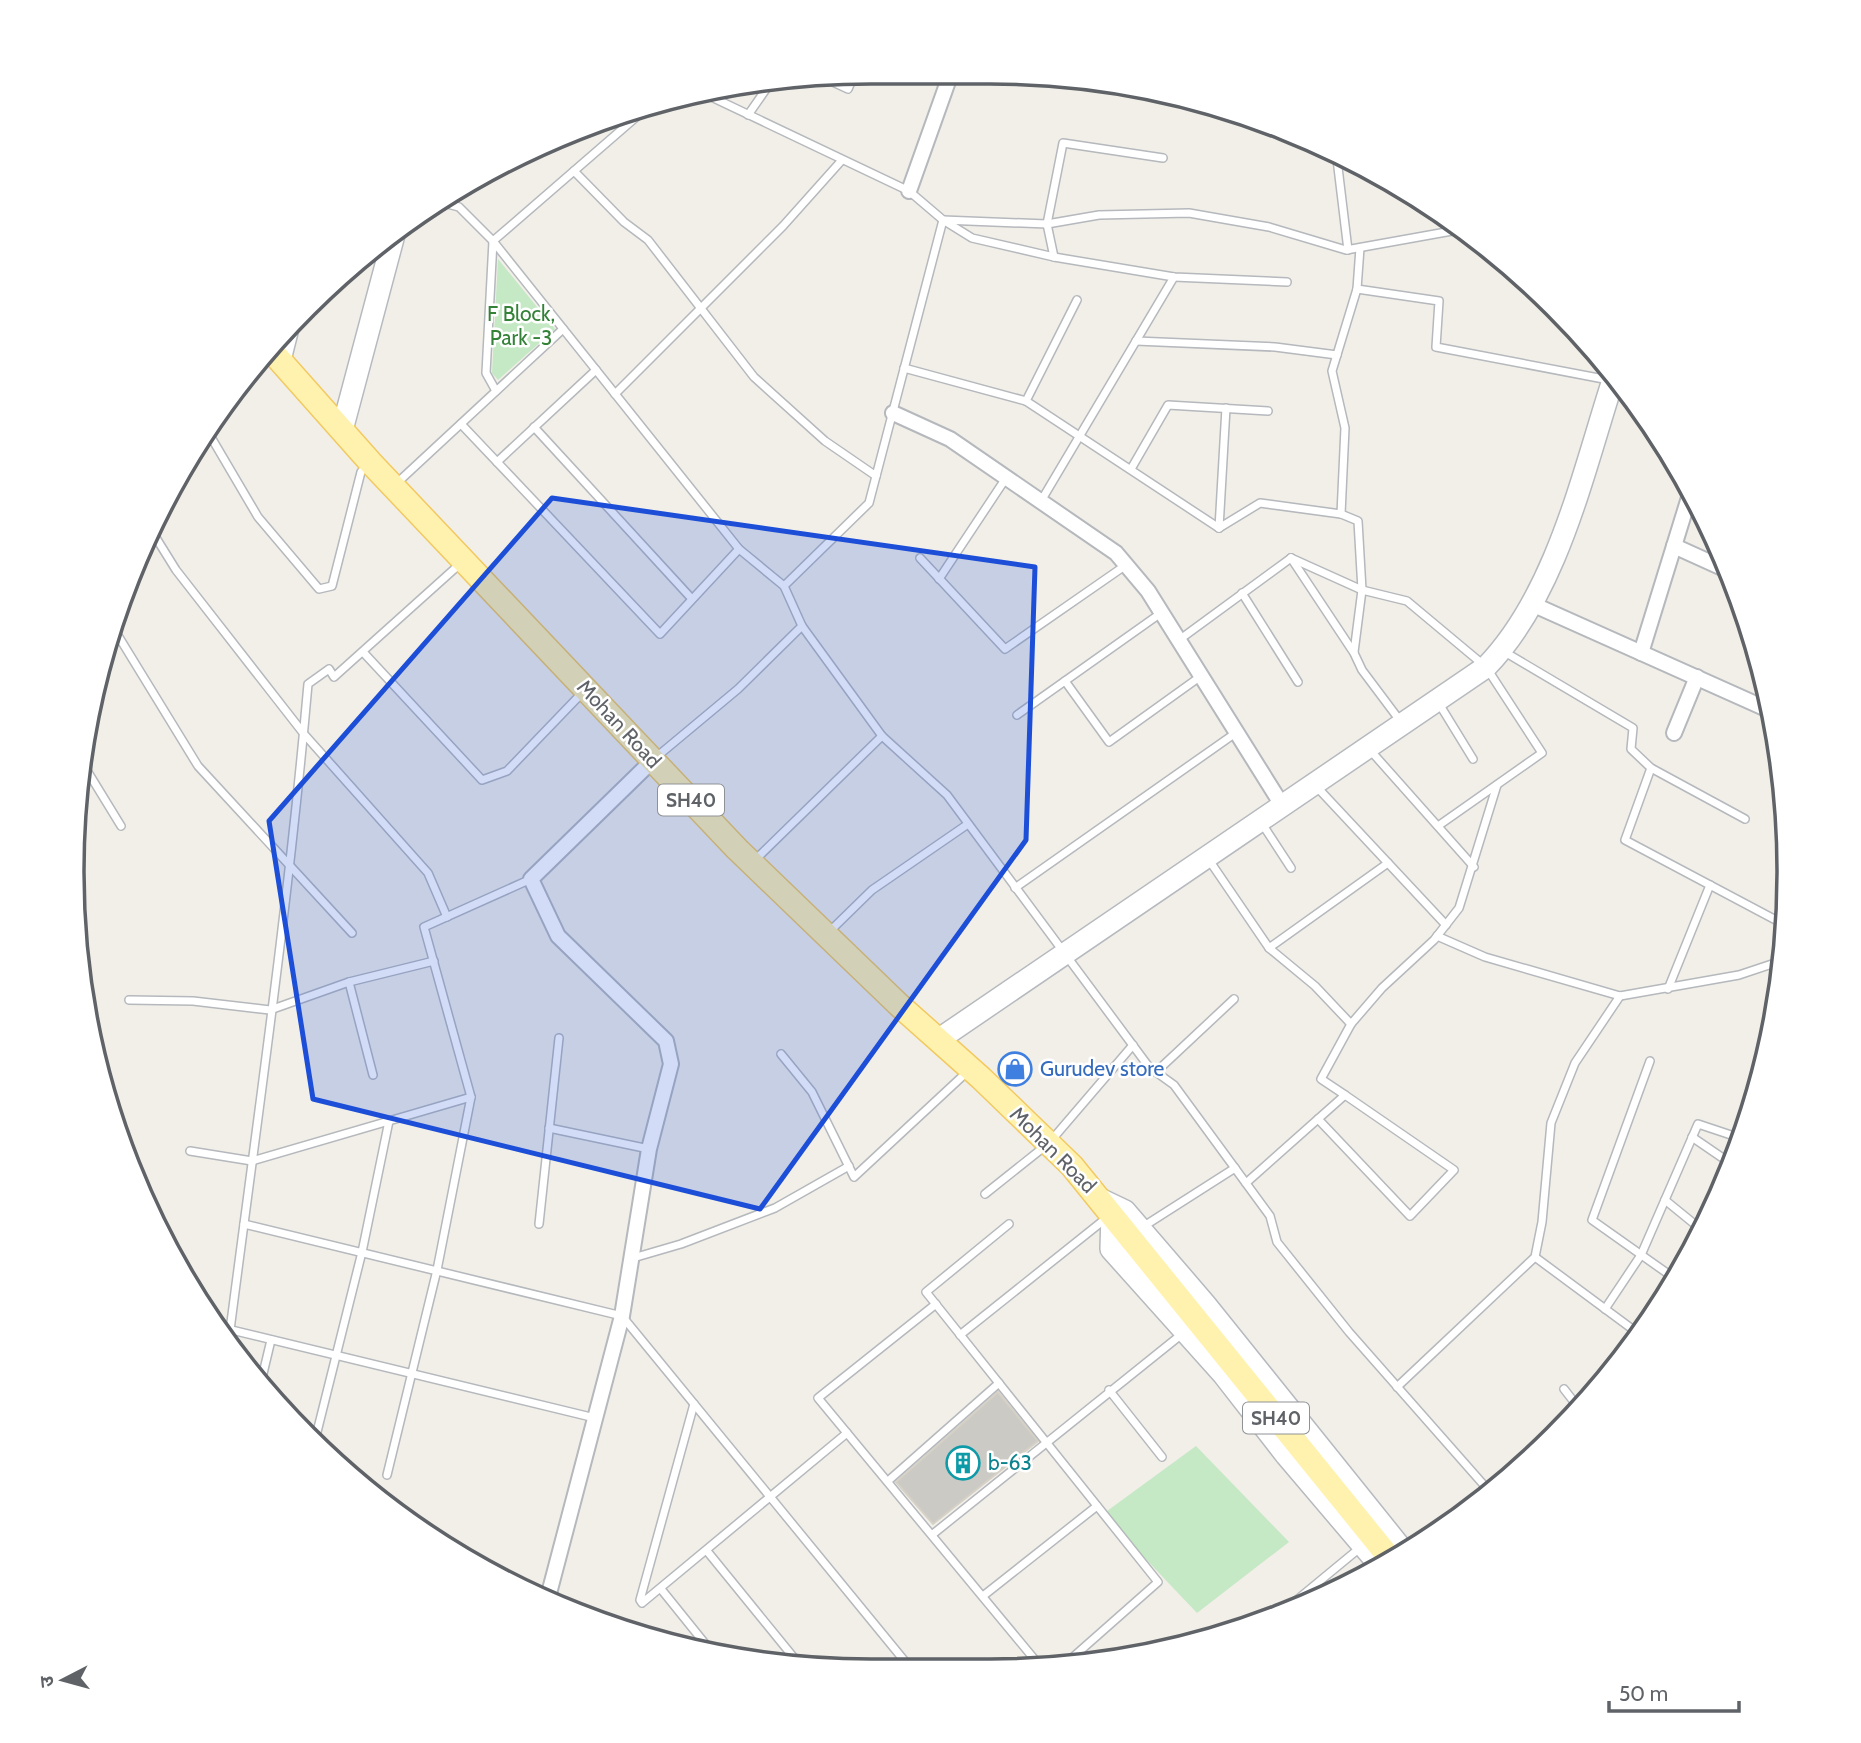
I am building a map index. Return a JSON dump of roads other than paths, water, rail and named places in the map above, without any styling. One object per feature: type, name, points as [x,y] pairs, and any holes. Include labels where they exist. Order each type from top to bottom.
[{"type":"main road","name":"Mohan Road","points":[[276,356],[370,463],[752,863],[1049,1143],[1107,1207],[1135,1232]]},
{"type":"main road","name":"SH40","points":[[1135,1232],[1159,1273],[1384,1552]]},
{"type":"street","points":[[909,191],[947,84]]},
{"type":"street","points":[[342,430],[390,249]]},
{"type":"street","points":[[938,1040],[1486,667],[1502,651],[1532,604],[1562,535],[1611,388]]},
{"type":"street","points":[[892,413],[950,439],[1116,553],[1162,613],[1282,805]]},
{"type":"street","points":[[1642,653],[1686,506]]},
{"type":"street","points":[[1674,546],[1714,564]]},
{"type":"street","points":[[1532,604],[1759,705]]},
{"type":"street","points":[[1675,733],[1697,677]]},
{"type":"street","points":[[550,1590],[622,1316],[634,1258],[649,1149],[671,1064],[666,1041],[558,936],[531,879],[653,760]]},
{"type":"street","points":[[1107,1207],[1111,1249],[1186,1332],[1373,1558]]},
{"type":"street","points":[[1135,1232],[1205,1304],[1398,1544]]},
{"type":"lane","points":[[748,115],[764,92]]},
{"type":"lane","points":[[716,99],[909,191],[943,220],[972,238],[1054,257],[1174,277],[1287,282]]},
{"type":"lane","points":[[496,391],[486,373],[493,241],[630,122]]},
{"type":"lane","points":[[1054,257],[1047,224],[1063,143],[1163,158]]},
{"type":"lane","points":[[615,394],[783,226],[842,160]]},
{"type":"lane","points":[[1338,165],[1348,250]]},
{"type":"lane","points":[[575,170],[624,222],[648,240],[754,377],[825,441],[876,476]]},
{"type":"lane","points":[[453,205],[459,207],[493,241],[739,549],[784,586],[802,626],[882,736],[947,795],[1063,955],[1133,1045],[1156,1072],[1174,1085],[1270,1216],[1277,1242],[1397,1387],[1483,1485]]},
{"type":"lane","points":[[943,220],[1047,224],[1099,215],[1189,213],[1269,227],[1348,250],[1448,232]]},
{"type":"lane","points":[[784,586],[869,503],[943,220]]},
{"type":"lane","points":[[1341,514],[1345,428],[1332,371],[1357,289],[1360,248]]},
{"type":"lane","points":[[1041,501],[1174,277]]},
{"type":"lane","points":[[1357,289],[1439,301],[1436,347],[1602,377]]},
{"type":"lane","points":[[1026,401],[1077,300]]},
{"type":"lane","points":[[393,486],[563,329]]},
{"type":"lane","points":[[1136,341],[1275,347],[1337,355]]},
{"type":"lane","points":[[904,368],[1026,401],[1219,528]]},
{"type":"lane","points":[[497,462],[596,370]]},
{"type":"lane","points":[[1131,469],[1168,405],[1268,411]]},
{"type":"lane","points":[[1219,528],[1226,408]]},
{"type":"lane","points":[[461,424],[660,634],[739,549]]},
{"type":"lane","points":[[534,427],[692,599]]},
{"type":"lane","points":[[213,441],[258,517],[319,589],[332,586],[360,472],[370,463]]},
{"type":"lane","points":[[939,579],[1006,478]]},
{"type":"lane","points":[[1219,528],[1260,503],[1341,514],[1358,521],[1362,590],[1354,653]]},
{"type":"lane","points":[[157,540],[176,570],[304,734],[428,873],[447,917]]},
{"type":"lane","points":[[920,558],[1005,649],[1126,565]]},
{"type":"lane","points":[[1291,558],[1362,590],[1406,601],[1486,667],[1542,753],[1438,826]]},
{"type":"lane","points":[[1179,640],[1291,558]]},
{"type":"lane","points":[[1291,558],[1354,653],[1362,670],[1401,723]]},
{"type":"lane","points":[[230,1328],[270,1010],[291,869],[308,684],[329,669],[334,677],[464,560]]},
{"type":"lane","points":[[1242,593],[1298,682]]},
{"type":"lane","points":[[1017,715],[1162,613]]},
{"type":"lane","points":[[653,760],[738,689],[802,626]]},
{"type":"lane","points":[[120,639],[198,766],[352,933]]},
{"type":"lane","points":[[1502,651],[1633,728],[1631,749],[1651,768],[1745,819]]},
{"type":"lane","points":[[363,652],[482,780],[507,771],[586,689]]},
{"type":"lane","points":[[1065,681],[1109,742],[1202,676]]},
{"type":"lane","points":[[1436,699],[1473,759]]},
{"type":"lane","points":[[1015,888],[1237,732]]},
{"type":"lane","points":[[752,863],[882,736]]},
{"type":"lane","points":[[1367,746],[1474,867]]},
{"type":"lane","points":[[1651,768],[1625,840],[1775,920]]},
{"type":"lane","points":[[90,776],[121,826]]},
{"type":"lane","points":[[1313,784],[1446,925]]},
{"type":"lane","points":[[1318,1119],[1410,1216],[1454,1170],[1321,1079],[1351,1024],[1382,988],[1437,936],[1459,908],[1474,867],[1497,785]]},
{"type":"lane","points":[[1260,820],[1292,868]]},
{"type":"lane","points":[[826,934],[872,890],[968,824]]},
{"type":"lane","points":[[1207,857],[1269,948],[1314,986],[1351,1024]]},
{"type":"lane","points":[[1269,948],[1388,863]]},
{"type":"lane","points":[[387,1475],[437,1270],[471,1097],[424,927],[531,879]]},
{"type":"lane","points":[[1668,989],[1710,885]]},
{"type":"lane","points":[[1437,936],[1485,957],[1620,996],[1738,975],[1771,964]]},
{"type":"lane","points":[[130,1000],[193,1001],[270,1010],[349,982],[434,961]]},
{"type":"lane","points":[[349,982],[373,1075]]},
{"type":"lane","points":[[1397,1387],[1535,1258],[1542,1222],[1551,1123],[1575,1063],[1620,996]]},
{"type":"lane","points":[[1156,1072],[1234,999]]},
{"type":"lane","points":[[539,1224],[559,1038]]},
{"type":"lane","points":[[985,1194],[1049,1143],[1133,1045]]},
{"type":"lane","points":[[781,1054],[812,1092],[854,1177],[971,1069]]},
{"type":"lane","points":[[1650,1061],[1592,1220],[1666,1273]]},
{"type":"lane","points":[[1246,1183],[1345,1095]]},
{"type":"lane","points":[[190,1151],[252,1161],[471,1097]]},
{"type":"lane","points":[[317,1430],[362,1252],[389,1121]]},
{"type":"lane","points":[[1605,1309],[1641,1255],[1698,1124],[1731,1135]]},
{"type":"lane","points":[[549,1128],[649,1149]]},
{"type":"lane","points":[[1692,1138],[1723,1158]]},
{"type":"lane","points":[[634,1258],[681,1244],[775,1208],[849,1166]]},
{"type":"lane","points":[[1135,1232],[1235,1168]]},
{"type":"lane","points":[[1665,1200],[1694,1224]]},
{"type":"lane","points":[[960,1335],[1107,1207]]},
{"type":"lane","points":[[244,1224],[622,1316],[903,1659]]},
{"type":"lane","points":[[1009,1224],[926,1292],[1158,1582],[1077,1653]]},
{"type":"lane","points":[[1535,1258],[1631,1328]]},
{"type":"lane","points":[[936,1304],[818,1398],[1033,1657]]},
{"type":"lane","points":[[232,1331],[411,1376],[596,1418]]},
{"type":"lane","points":[[933,1534],[1109,1390],[1186,1332]]},
{"type":"lane","points":[[263,1372],[271,1340]]},
{"type":"lane","points":[[888,1481],[999,1383]]},
{"type":"lane","points":[[1564,1389],[1573,1400]]},
{"type":"lane","points":[[1109,1390],[1162,1457]]},
{"type":"lane","points":[[694,1404],[640,1600],[642,1603],[847,1433]]},
{"type":"lane","points":[[983,1596],[1097,1506]]},
{"type":"lane","points":[[1306,1592],[1363,1545]]},
{"type":"lane","points":[[707,1551],[791,1654]]},
{"type":"lane","points":[[661,1589],[702,1640]]},
{"type":"place","name":"Gurudev store","points":[[1015,1069]]},
{"type":"place","name":"b-63","points":[[963,1463]]},
{"type":"park label","name":"F Block, Park -3","points":[[521,326]]}]
